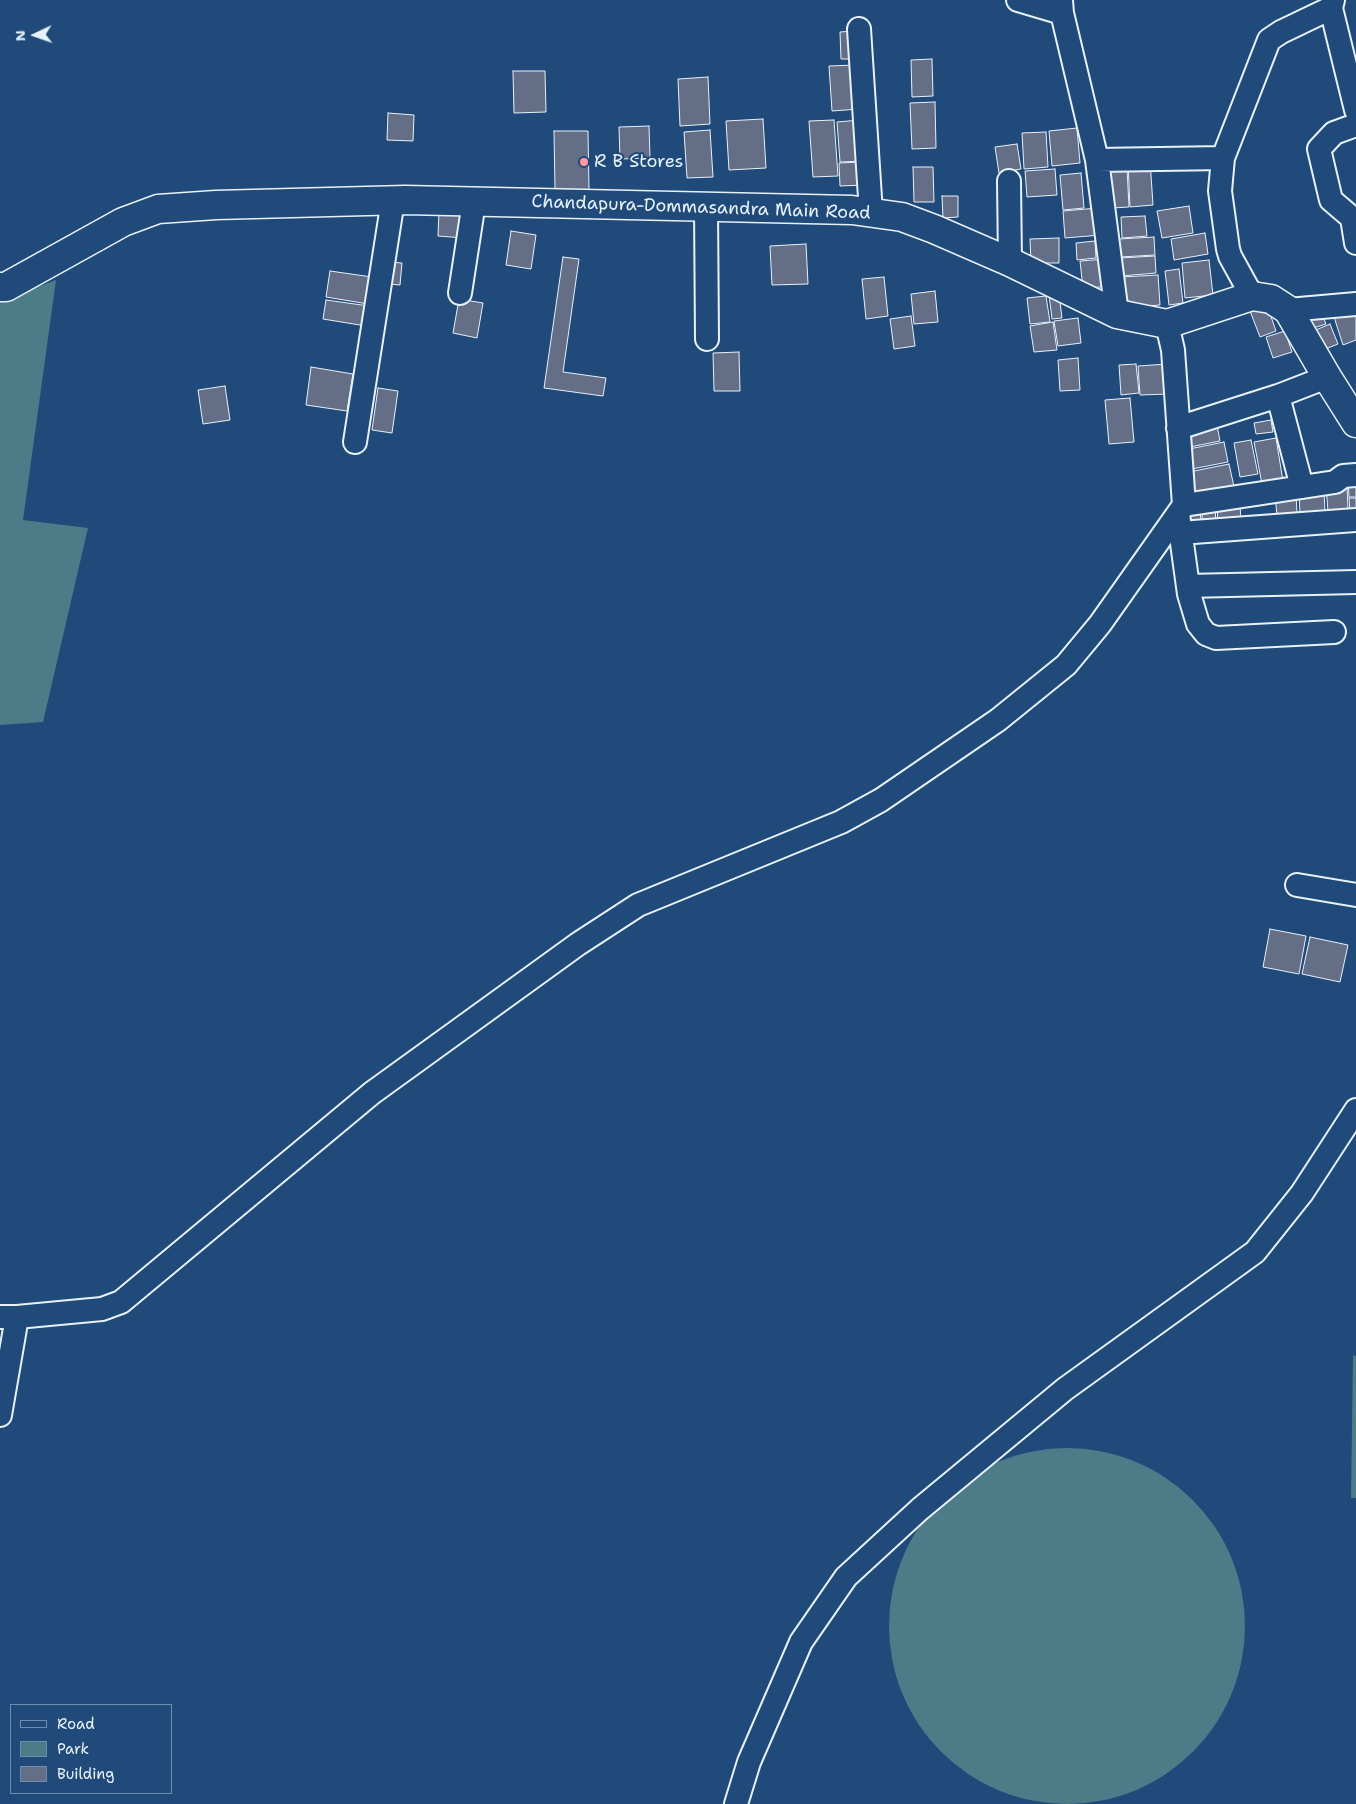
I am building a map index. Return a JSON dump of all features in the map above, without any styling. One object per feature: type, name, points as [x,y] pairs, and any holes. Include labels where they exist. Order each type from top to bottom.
[{"type":"main road","name":"Chandapura-Dommasandra Main Road","points":[[0,287],[6,287],[123,222],[158,209],[216,205],[393,200],[852,210],[902,217],[934,229],[1010,262],[1117,314],[1167,324],[1252,296]]},
{"type":"main road","points":[[1252,296],[1271,299],[1288,310],[1356,423]]},
{"type":"street","points":[[1018,0],[1061,6],[1097,160],[1117,314]]},
{"type":"street","points":[[1252,296],[1230,256],[1220,191],[1223,158],[1269,40],[1332,4],[1356,110]]},
{"type":"street","points":[[858,29],[871,213]]},
{"type":"street","points":[[1356,125],[1334,133],[1319,149],[1331,200],[1352,218],[1356,243]]},
{"type":"street","points":[[1097,160],[1223,158]]},
{"type":"street","points":[[1009,181],[1010,262]]},
{"type":"street","points":[[355,442],[393,200]]},
{"type":"street","points":[[460,292],[474,202]]},
{"type":"street","points":[[706,207],[707,339]]},
{"type":"street","points":[[1288,310],[1356,304]]},
{"type":"street","points":[[1167,324],[1173,350],[1181,517],[1188,586],[1198,624],[1206,634],[1216,638],[1334,632]]},
{"type":"street","points":[[1178,428],[1278,396],[1327,377]]},
{"type":"street","points":[[1278,396],[1302,487]]},
{"type":"street","points":[[0,1415],[8,1317],[102,1309],[120,1302],[372,1093],[578,944],[638,905],[841,822],[881,800],[998,720],[1066,665],[1100,624],[1181,517],[1302,487],[1336,482],[1343,476],[1356,475]]},
{"type":"street","points":[[1181,517],[1356,520]]},
{"type":"street","points":[[1188,586],[1356,582]]},
{"type":"street","points":[[1297,885],[1356,895]]},
{"type":"street","points":[[736,1804],[749,1762],[801,1642],[846,1576],[920,1509],[1065,1389],[1255,1252],[1302,1192],[1356,1110]]},
{"type":"green space","points":[[56,280],[23,520],[88,528],[43,722],[0,725],[0,300]]},
{"type":"green space","points":[[1353,1355],[1356,1356],[1356,1498],[1351,1498]]},
{"type":"green space","points":[[1050,1448],[1084,1448],[1119,1455],[1151,1469],[1180,1488],[1205,1513],[1224,1542],[1238,1574],[1245,1609],[1242,1661],[1232,1694],[1205,1739],[1180,1764],[1151,1783],[1119,1797],[1084,1804],[1050,1804],[1015,1797],[983,1783],[954,1764],[929,1739],[910,1710],[896,1678],[889,1643],[889,1609],[896,1574],[910,1542],[929,1513],[954,1488],[983,1469],[1015,1455]]},
{"type":"building","points":[[853,31],[855,59],[841,59],[840,32]]},
{"type":"building","points":[[932,59],[933,96],[912,97],[911,60]]},
{"type":"building","points":[[856,65],[859,109],[832,111],[829,66]]},
{"type":"building","points":[[513,71],[545,71],[546,112],[514,113]]},
{"type":"building","points":[[708,77],[710,124],[680,126],[678,79]]},
{"type":"building","points":[[935,102],[936,148],[912,149],[910,103]]},
{"type":"building","points":[[388,113],[414,115],[413,141],[387,140]]},
{"type":"building","points":[[763,119],[766,168],[729,170],[726,121]]},
{"type":"building","points":[[834,120],[838,176],[813,177],[809,121]]},
{"type":"building","points":[[860,120],[863,161],[840,162],[837,122]]},
{"type":"building","points":[[649,126],[650,158],[620,159],[619,127]]},
{"type":"building","points":[[1077,128],[1080,163],[1052,166],[1049,131]]},
{"type":"building","points":[[710,130],[713,177],[687,178],[684,132]]},
{"type":"building","points":[[554,131],[588,131],[589,190],[555,190]]},
{"type":"building","points":[[1046,132],[1048,167],[1024,169],[1022,133]]},
{"type":"building","points":[[1017,144],[1021,169],[999,173],[995,147]]},
{"type":"building","points":[[1150,160],[1153,205],[1130,207],[1128,162]]},
{"type":"building","points":[[863,162],[865,185],[840,186],[839,163]]},
{"type":"building","points":[[913,167],[933,167],[934,202],[914,202]]},
{"type":"building","points":[[1127,168],[1129,207],[1112,208],[1110,170]]},
{"type":"building","points":[[1055,169],[1057,195],[1027,197],[1025,171]]},
{"type":"building","points":[[1081,173],[1084,208],[1063,210],[1060,175]]},
{"type":"building","points":[[942,196],[958,196],[958,217],[943,218]]},
{"type":"building","points":[[1189,206],[1193,233],[1162,238],[1157,211]]},
{"type":"building","points":[[1098,208],[1101,235],[1065,238],[1063,211]]},
{"type":"building","points":[[439,211],[465,212],[463,238],[438,236]]},
{"type":"building","points":[[1145,216],[1147,236],[1122,238],[1121,217]]},
{"type":"building","points":[[511,231],[536,235],[531,269],[506,265]]},
{"type":"building","points":[[1205,233],[1208,254],[1174,260],[1171,239]]},
{"type":"building","points":[[1154,237],[1155,255],[1120,257],[1119,239]]},
{"type":"building","points":[[1059,238],[1059,263],[1031,263],[1030,239]]},
{"type":"building","points":[[1095,241],[1096,258],[1077,260],[1076,243]]},
{"type":"building","points":[[806,244],[808,284],[772,285],[770,246]]},
{"type":"building","points":[[1155,256],[1156,273],[1121,276],[1120,258]]},
{"type":"building","points":[[563,257],[579,259],[563,372],[606,378],[603,396],[544,388]]},
{"type":"building","points":[[1106,259],[1108,286],[1083,289],[1080,261]]},
{"type":"building","points":[[1209,260],[1213,295],[1185,298],[1182,263]]},
{"type":"building","points":[[390,262],[402,263],[400,285],[388,284]]},
{"type":"building","points":[[1179,269],[1183,303],[1169,305],[1165,271]]},
{"type":"building","points":[[330,271],[372,277],[368,304],[326,297]]},
{"type":"building","points":[[1158,275],[1160,305],[1123,308],[1121,277]]},
{"type":"building","points":[[884,277],[888,316],[866,319],[862,279]]},
{"type":"building","points":[[935,291],[938,322],[914,324],[911,294]]},
{"type":"building","points":[[1059,294],[1062,318],[1052,319],[1049,295]]},
{"type":"building","points":[[1046,296],[1050,322],[1030,324],[1027,298]]},
{"type":"building","points":[[459,299],[483,303],[477,338],[453,333]]},
{"type":"building","points":[[326,300],[369,306],[366,326],[323,319]]},
{"type":"building","points":[[1267,305],[1276,331],[1260,337],[1250,311]]},
{"type":"building","points":[[1356,310],[1356,340],[1343,345],[1334,317]]},
{"type":"building","points":[[1321,311],[1326,324],[1310,329],[1305,317]]},
{"type":"building","points":[[911,316],[915,346],[894,349],[890,319]]},
{"type":"building","points":[[1078,318],[1081,343],[1058,346],[1054,321]]},
{"type":"building","points":[[1053,322],[1057,350],[1034,352],[1030,326]]},
{"type":"building","points":[[1330,324],[1338,344],[1318,352],[1311,332]]},
{"type":"building","points":[[1285,331],[1292,352],[1273,358],[1266,337]]},
{"type":"building","points":[[739,352],[740,391],[714,391],[713,353]]},
{"type":"building","points":[[1078,358],[1080,390],[1060,391],[1058,360]]},
{"type":"building","points":[[1136,364],[1139,393],[1121,395],[1119,365]]},
{"type":"building","points":[[1167,364],[1168,394],[1140,395],[1138,366]]},
{"type":"building","points":[[311,367],[353,374],[347,411],[306,405]]},
{"type":"building","points":[[225,386],[230,420],[203,424],[198,390]]},
{"type":"building","points":[[378,388],[398,391],[392,433],[372,430]]},
{"type":"building","points":[[1130,398],[1134,442],[1109,444],[1105,400]]},
{"type":"building","points":[[1271,420],[1273,432],[1256,434],[1254,423]]},
{"type":"building","points":[[1217,425],[1220,441],[1190,447],[1187,431]]},
{"type":"building","points":[[1276,438],[1283,481],[1262,484],[1254,442]]},
{"type":"building","points":[[1251,440],[1258,474],[1240,477],[1234,443]]},
{"type":"building","points":[[1224,442],[1228,462],[1192,469],[1189,449]]},
{"type":"building","points":[[1229,464],[1235,491],[1195,499],[1189,472]]},
{"type":"building","points":[[1356,479],[1356,497],[1349,497],[1348,480]]},
{"type":"building","points":[[1347,484],[1348,510],[1328,512],[1326,485]]},
{"type":"building","points":[[1324,491],[1325,512],[1300,513],[1299,492]]},
{"type":"building","points":[[1296,494],[1297,513],[1277,515],[1275,496]]},
{"type":"building","points":[[1349,498],[1356,498],[1356,511],[1350,512]]},
{"type":"building","points":[[1240,505],[1241,521],[1218,523],[1217,507]]},
{"type":"building","points":[[1215,507],[1216,523],[1203,524],[1201,508]]},
{"type":"building","points":[[1200,512],[1202,528],[1183,530],[1181,513]]},
{"type":"building","points":[[1270,929],[1306,936],[1299,974],[1263,967]]},
{"type":"building","points":[[1310,937],[1348,945],[1340,982],[1302,974]]},
{"type":"place","name":"R B Stores","points":[[584,162]]}]
